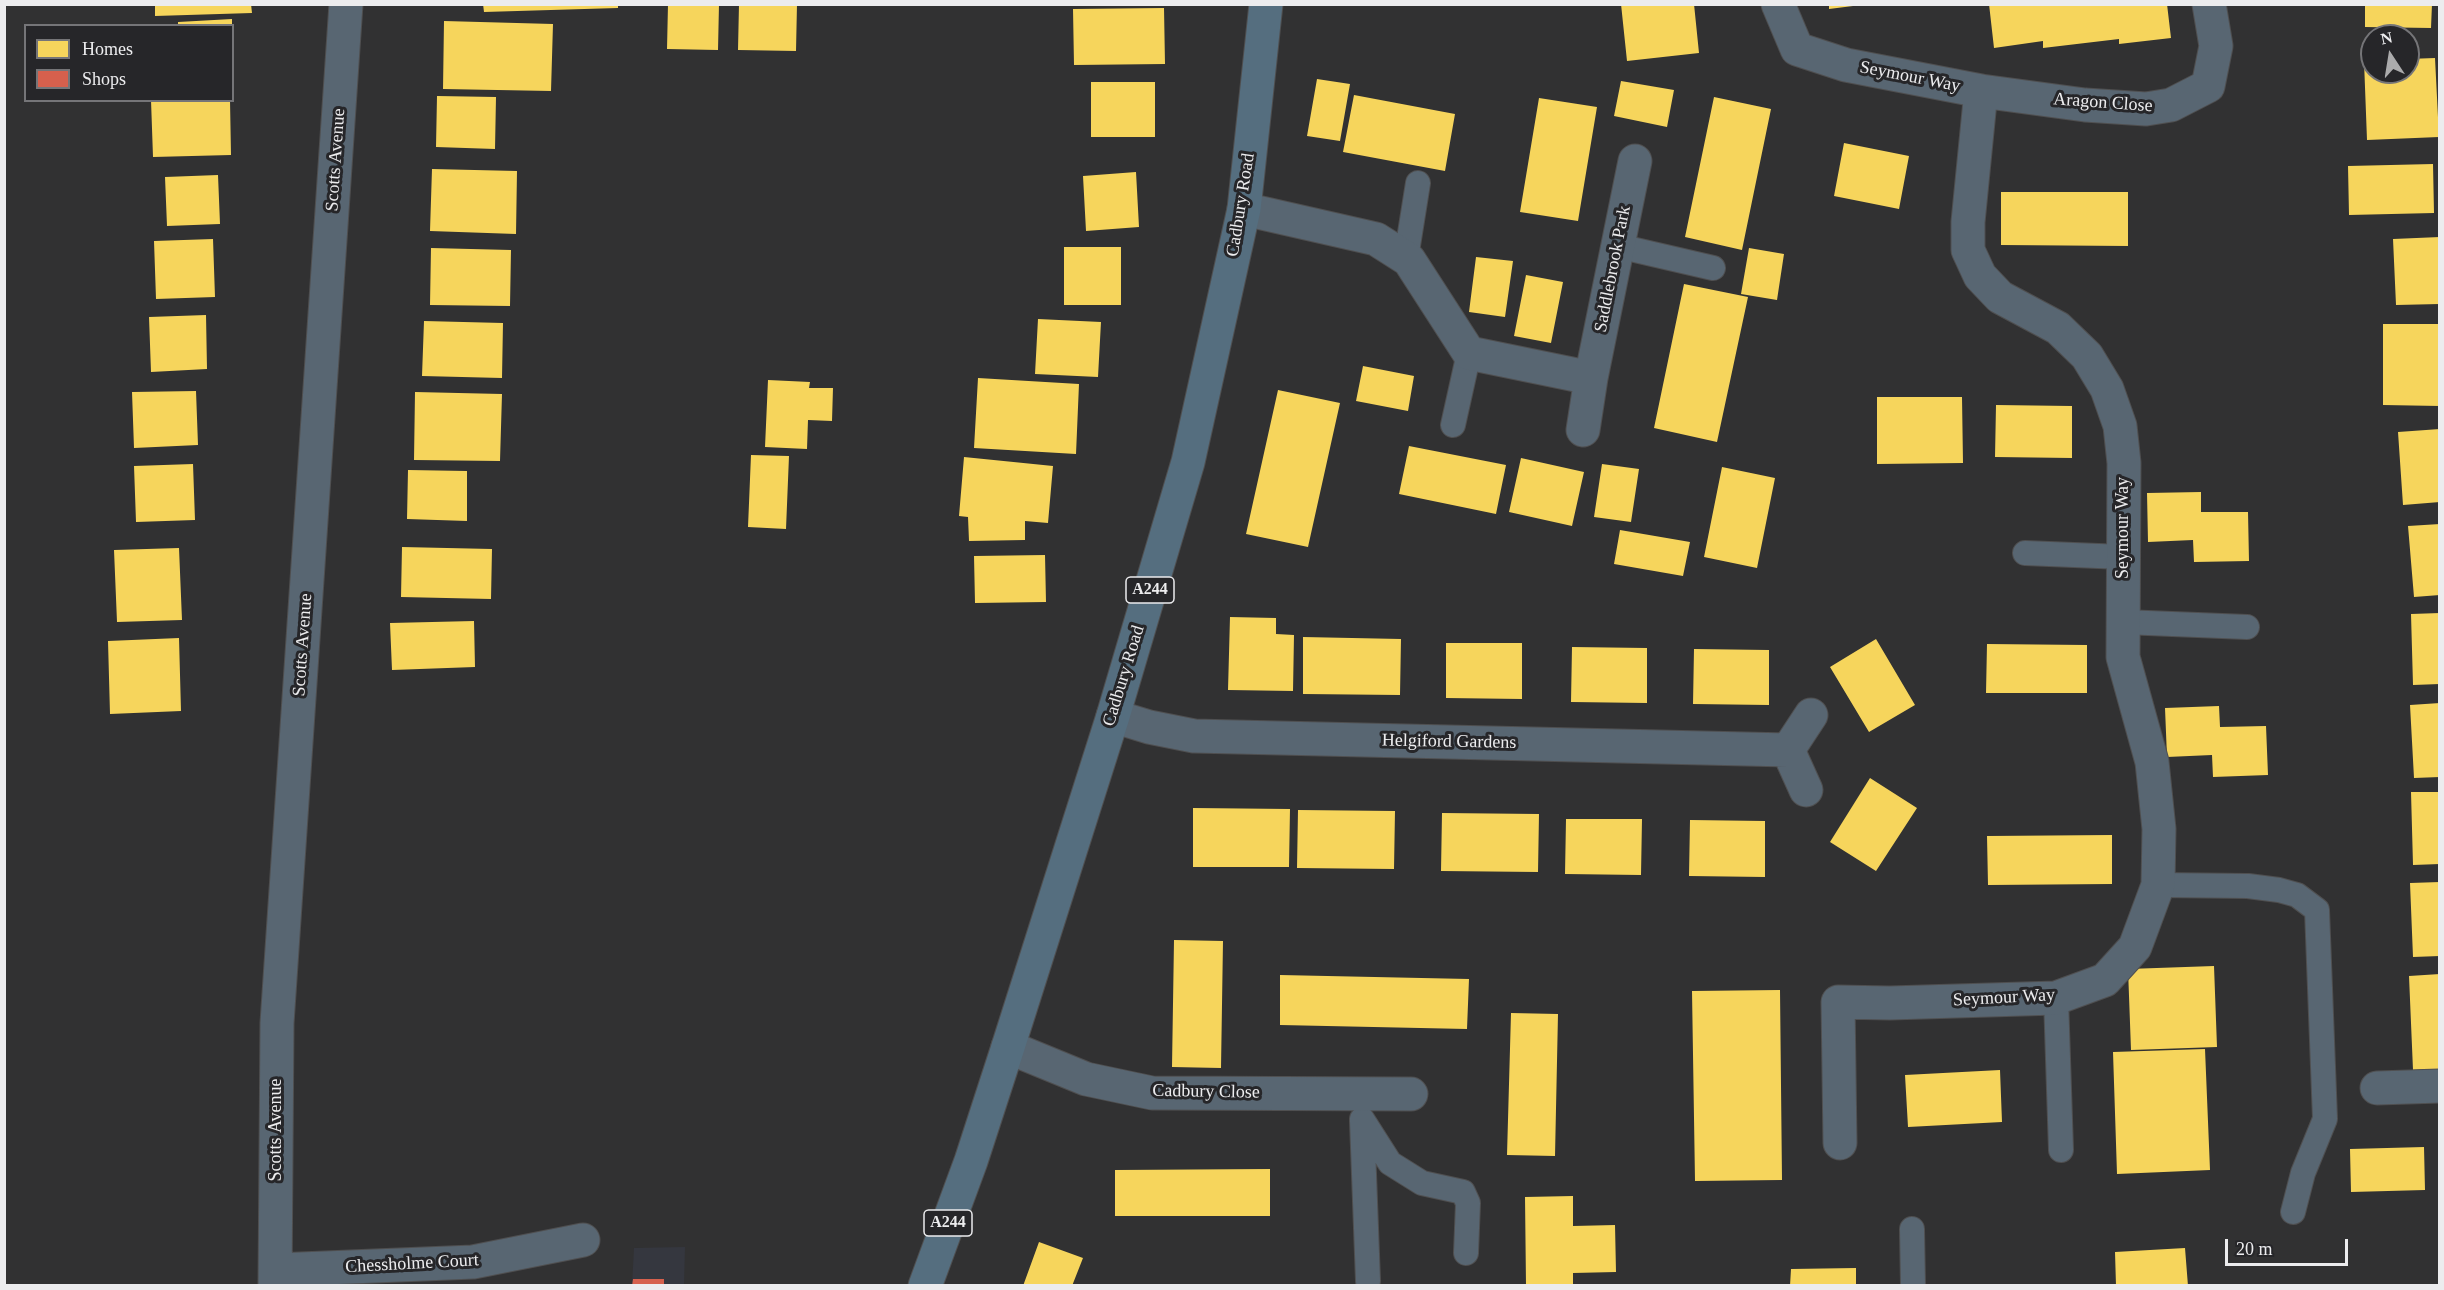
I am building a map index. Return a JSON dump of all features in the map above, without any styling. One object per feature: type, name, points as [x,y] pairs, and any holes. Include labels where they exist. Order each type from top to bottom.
[{"type":"main road","name":"Cadbury Road","points":[[925,1286],[971,1161],[1008,1047],[1113,716],[1188,462],[1244,209],[1266,4]]},
{"type":"main road","name":"Cadbury Road","points":[[950,1286],[971,1161]]},
{"type":"street","name":"Scotts Avenue","points":[[275,1278],[277,1023],[346,4]]},
{"type":"street","name":"Seymour Way","points":[[1778,4],[1797,49],[1846,65],[1982,91],[1968,222],[1968,250],[1980,276],[2000,297],[2058,328],[2087,356],[2107,389],[2120,426],[2124,463],[2123,657],[2152,762],[2158,830],[2158,885],[2135,947],[2105,980],[2056,998],[1825,1002],[1840,1143]]},
{"type":"street","name":"Aragon Close","points":[[1982,91],[2085,105],[2146,109],[2172,105],[2208,86],[2216,46],[2209,4]]},
{"type":"street","name":"Saddlebrook Park","points":[[1583,430],[1591,378],[1635,161]]},
{"type":"street","points":[[1244,209],[1376,239],[1406,258],[1469,353],[1591,378]]},
{"type":"street","points":[[1806,790],[1788,750],[1811,715]]},
{"type":"street","name":"Helgiford Gardens","points":[[1113,716],[1149,727],[1194,736],[1788,750]]},
{"type":"street","name":"Cadbury Close","points":[[1008,1047],[1086,1079],[1152,1093],[1362,1107],[1411,1094]]},
{"type":"street","points":[[2377,1088],[2439,1086]]},
{"type":"street","name":"Chessholme Court","points":[[275,1278],[473,1262],[583,1240]]},
{"type":"lane","points":[[1406,258],[1418,183]]},
{"type":"lane","points":[[1618,246],[1713,268]]},
{"type":"lane","points":[[1453,425],[1469,353]]},
{"type":"lane","points":[[2025,553],[2123,557]]},
{"type":"lane","points":[[2123,622],[2247,627]]},
{"type":"lane","points":[[2158,885],[2248,886],[2279,890],[2297,895],[2317,910],[2325,1119],[2303,1173],[2293,1212]]},
{"type":"lane","points":[[2056,998],[2061,1150]]},
{"type":"lane","points":[[1362,1107],[1390,1163],[1422,1183],[1462,1192],[1468,1203],[1466,1253]]},
{"type":"lane","points":[[1362,1107],[1368,1281]]},
{"type":"lane","points":[[1912,1229],[1913,1286]]},
{"type":"shaded area","points":[[685,1247],[684,1285],[632,1286],[634,1248]]},
{"type":"building: Homes","points":[[155,4],[251,4],[252,13],[155,16]]},
{"type":"building: Homes","points":[[483,4],[618,4],[618,8],[484,12]]},
{"type":"building: Homes","points":[[668,4],[719,4],[718,50],[667,49]]},
{"type":"building: Homes","points":[[739,4],[797,4],[796,51],[738,50]]},
{"type":"building: Homes","points":[[1621,4],[1694,4],[1699,53],[1627,61]]},
{"type":"building: Homes","points":[[1829,4],[1853,4],[1853,6],[1829,9]]},
{"type":"building: Homes","points":[[1989,4],[2167,4],[2171,38],[2119,44],[2119,39],[2043,48],[2043,41],[1994,48]]},
{"type":"building: Homes","points":[[2365,4],[2432,4],[2431,28],[2420,28],[2420,24],[2365,24]]},
{"type":"building: Homes","points":[[1164,8],[1165,64],[1074,65],[1073,9]]},
{"type":"building: Homes","points":[[232,19],[232,24],[178,24],[178,22]]},
{"type":"building: Homes","points":[[444,21],[553,24],[551,91],[443,89]]},
{"type":"building: Homes","points":[[2435,58],[2439,137],[2367,140],[2365,84],[2420,84],[2420,59]]},
{"type":"building: Homes","points":[[1317,79],[1350,84],[1340,141],[1307,136]]},
{"type":"building: Homes","points":[[1621,81],[1674,90],[1667,127],[1614,116]]},
{"type":"building: Homes","points":[[1091,82],[1155,82],[1155,137],[1091,137]]},
{"type":"building: Homes","points":[[1354,95],[1455,114],[1445,171],[1343,152]]},
{"type":"building: Homes","points":[[437,96],[496,97],[495,149],[436,147]]},
{"type":"building: Homes","points":[[1714,97],[1771,109],[1742,250],[1685,237]]},
{"type":"building: Homes","points":[[1539,98],[1597,107],[1578,221],[1520,212]]},
{"type":"building: Homes","points":[[151,102],[230,102],[231,155],[153,157]]},
{"type":"building: Homes","points":[[1844,143],[1909,156],[1899,209],[1834,196]]},
{"type":"building: Homes","points":[[2433,164],[2434,213],[2349,215],[2348,166]]},
{"type":"building: Homes","points":[[432,169],[517,171],[516,234],[430,231]]},
{"type":"building: Homes","points":[[1136,172],[1139,227],[1086,231],[1083,176]]},
{"type":"building: Homes","points":[[218,175],[220,224],[167,226],[165,177]]},
{"type":"building: Homes","points":[[2001,192],[2128,192],[2128,246],[2001,245]]},
{"type":"building: Homes","points":[[2440,237],[2440,304],[2396,305],[2393,239]]},
{"type":"building: Homes","points":[[213,239],[215,297],[156,299],[154,241]]},
{"type":"building: Homes","points":[[1064,247],[1121,247],[1121,305],[1064,305]]},
{"type":"building: Homes","points":[[431,248],[511,250],[510,306],[430,305]]},
{"type":"building: Homes","points":[[1749,248],[1784,254],[1777,300],[1741,294]]},
{"type":"building: Homes","points":[[1476,257],[1513,261],[1505,317],[1469,312]]},
{"type":"building: Homes","points":[[1526,275],[1563,282],[1551,343],[1514,336]]},
{"type":"building: Homes","points":[[1684,284],[1748,297],[1717,442],[1654,428]]},
{"type":"building: Homes","points":[[206,315],[207,369],[151,372],[149,317]]},
{"type":"building: Homes","points":[[1038,319],[1101,322],[1098,377],[1035,374]]},
{"type":"building: Homes","points":[[424,321],[503,323],[502,378],[422,376]]},
{"type":"building: Homes","points":[[2383,324],[2440,324],[2440,406],[2383,405]]},
{"type":"building: Homes","points":[[1363,366],[1414,376],[1408,411],[1356,401]]},
{"type":"building: Homes","points":[[978,378],[1079,384],[1076,454],[974,448]]},
{"type":"building: Homes","points":[[768,380],[810,382],[809,388],[833,388],[832,421],[808,420],[807,449],[765,447]]},
{"type":"building: Homes","points":[[1278,390],[1340,403],[1308,547],[1246,534]]},
{"type":"building: Homes","points":[[196,391],[198,445],[134,448],[132,392]]},
{"type":"building: Homes","points":[[415,392],[502,394],[500,461],[414,460]]},
{"type":"building: Homes","points":[[1877,397],[1962,397],[1963,463],[1877,464]]},
{"type":"building: Homes","points":[[1996,405],[2072,406],[2072,458],[1995,457]]},
{"type":"building: Homes","points":[[2440,429],[2440,502],[2403,505],[2398,432]]},
{"type":"building: Homes","points":[[1409,446],[1506,465],[1496,514],[1399,494]]},
{"type":"building: Homes","points":[[751,455],[789,456],[786,529],[748,527]]},
{"type":"building: Homes","points":[[964,457],[1053,466],[1048,523],[1025,521],[1025,540],[969,541],[968,517],[959,516]]},
{"type":"building: Homes","points":[[1521,458],[1584,472],[1572,526],[1509,512]]},
{"type":"building: Homes","points":[[193,464],[195,520],[136,522],[134,466]]},
{"type":"building: Homes","points":[[1602,464],[1639,469],[1631,522],[1594,517]]},
{"type":"building: Homes","points":[[1722,467],[1775,478],[1757,568],[1704,557]]},
{"type":"building: Homes","points":[[408,470],[467,471],[467,521],[407,519]]},
{"type":"building: Homes","points":[[2201,492],[2201,512],[2248,512],[2249,561],[2194,562],[2193,540],[2148,542],[2147,493]]},
{"type":"building: Homes","points":[[2440,524],[2440,595],[2414,597],[2408,526]]},
{"type":"building: Homes","points":[[1620,530],[1690,542],[1683,576],[1614,564]]},
{"type":"building: Homes","points":[[402,547],[492,549],[491,599],[401,597]]},
{"type":"building: Homes","points":[[179,548],[182,620],[117,622],[114,550]]},
{"type":"building: Homes","points":[[1045,555],[1046,602],[975,603],[974,556]]},
{"type":"building: Homes","points":[[2440,613],[2440,684],[2413,685],[2411,614]]},
{"type":"building: Homes","points":[[1230,617],[1276,618],[1276,634],[1294,635],[1293,691],[1228,690]]},
{"type":"building: Homes","points":[[474,621],[475,667],[392,670],[390,623]]},
{"type":"building: Homes","points":[[1303,637],[1401,639],[1400,695],[1303,694]]},
{"type":"building: Homes","points":[[179,638],[181,711],[110,714],[108,641]]},
{"type":"building: Homes","points":[[1876,639],[1915,705],[1869,732],[1830,667]]},
{"type":"building: Homes","points":[[1446,643],[1522,643],[1522,699],[1446,698]]},
{"type":"building: Homes","points":[[1987,644],[2087,645],[2087,693],[1986,693]]},
{"type":"building: Homes","points":[[1572,647],[1647,648],[1647,703],[1571,702]]},
{"type":"building: Homes","points":[[1694,649],[1769,650],[1769,705],[1693,704]]},
{"type":"building: Homes","points":[[2440,703],[2440,777],[2414,778],[2410,705]]},
{"type":"building: Homes","points":[[2219,706],[2220,727],[2266,726],[2268,775],[2213,777],[2212,755],[2167,757],[2165,708]]},
{"type":"building: Homes","points":[[1870,778],[1917,808],[1876,871],[1830,842]]},
{"type":"building: Homes","points":[[2411,792],[2440,792],[2440,864],[2413,865]]},
{"type":"building: Homes","points":[[1193,808],[1290,809],[1289,867],[1193,867]]},
{"type":"building: Homes","points":[[1298,810],[1395,811],[1394,869],[1297,868]]},
{"type":"building: Homes","points":[[1442,813],[1539,814],[1538,872],[1441,871]]},
{"type":"building: Homes","points":[[1566,819],[1642,819],[1641,875],[1565,874]]},
{"type":"building: Homes","points":[[1690,820],[1765,821],[1765,877],[1689,876]]},
{"type":"building: Homes","points":[[2112,835],[2112,884],[1988,885],[1987,836]]},
{"type":"building: Homes","points":[[2440,882],[2440,956],[2413,957],[2410,883]]},
{"type":"building: Homes","points":[[1174,940],[1223,941],[1221,1068],[1172,1067]]},
{"type":"building: Homes","points":[[2214,966],[2217,1047],[2131,1050],[2128,969]]},
{"type":"building: Homes","points":[[2440,974],[2440,1069],[2413,1070],[2409,976]]},
{"type":"building: Homes","points":[[1280,975],[1469,979],[1467,1029],[1280,1025]]},
{"type":"building: Homes","points":[[1780,990],[1782,1180],[1695,1181],[1692,991]]},
{"type":"building: Homes","points":[[1511,1013],[1558,1014],[1555,1156],[1507,1155]]},
{"type":"building: Homes","points":[[2205,1049],[2210,1170],[2117,1174],[2113,1052]]},
{"type":"building: Homes","points":[[2000,1070],[2002,1122],[1908,1127],[1905,1075]]},
{"type":"building: Homes","points":[[2424,1147],[2425,1190],[2351,1192],[2350,1149]]},
{"type":"building: Homes","points":[[1270,1169],[1270,1216],[1115,1216],[1115,1170]]},
{"type":"building: Homes","points":[[1573,1196],[1573,1226],[1615,1225],[1616,1272],[1573,1273],[1573,1286],[1526,1286],[1525,1197]]},
{"type":"building: Homes","points":[[1039,1242],[1083,1258],[1072,1286],[1023,1286]]},
{"type":"building: Homes","points":[[2185,1248],[2188,1286],[2116,1286],[2115,1252]]},
{"type":"building: Homes","points":[[1856,1268],[1856,1286],[1790,1286],[1791,1269]]},
{"type":"building: Shops","points":[[633,1279],[664,1279],[664,1286],[632,1286]]}]
